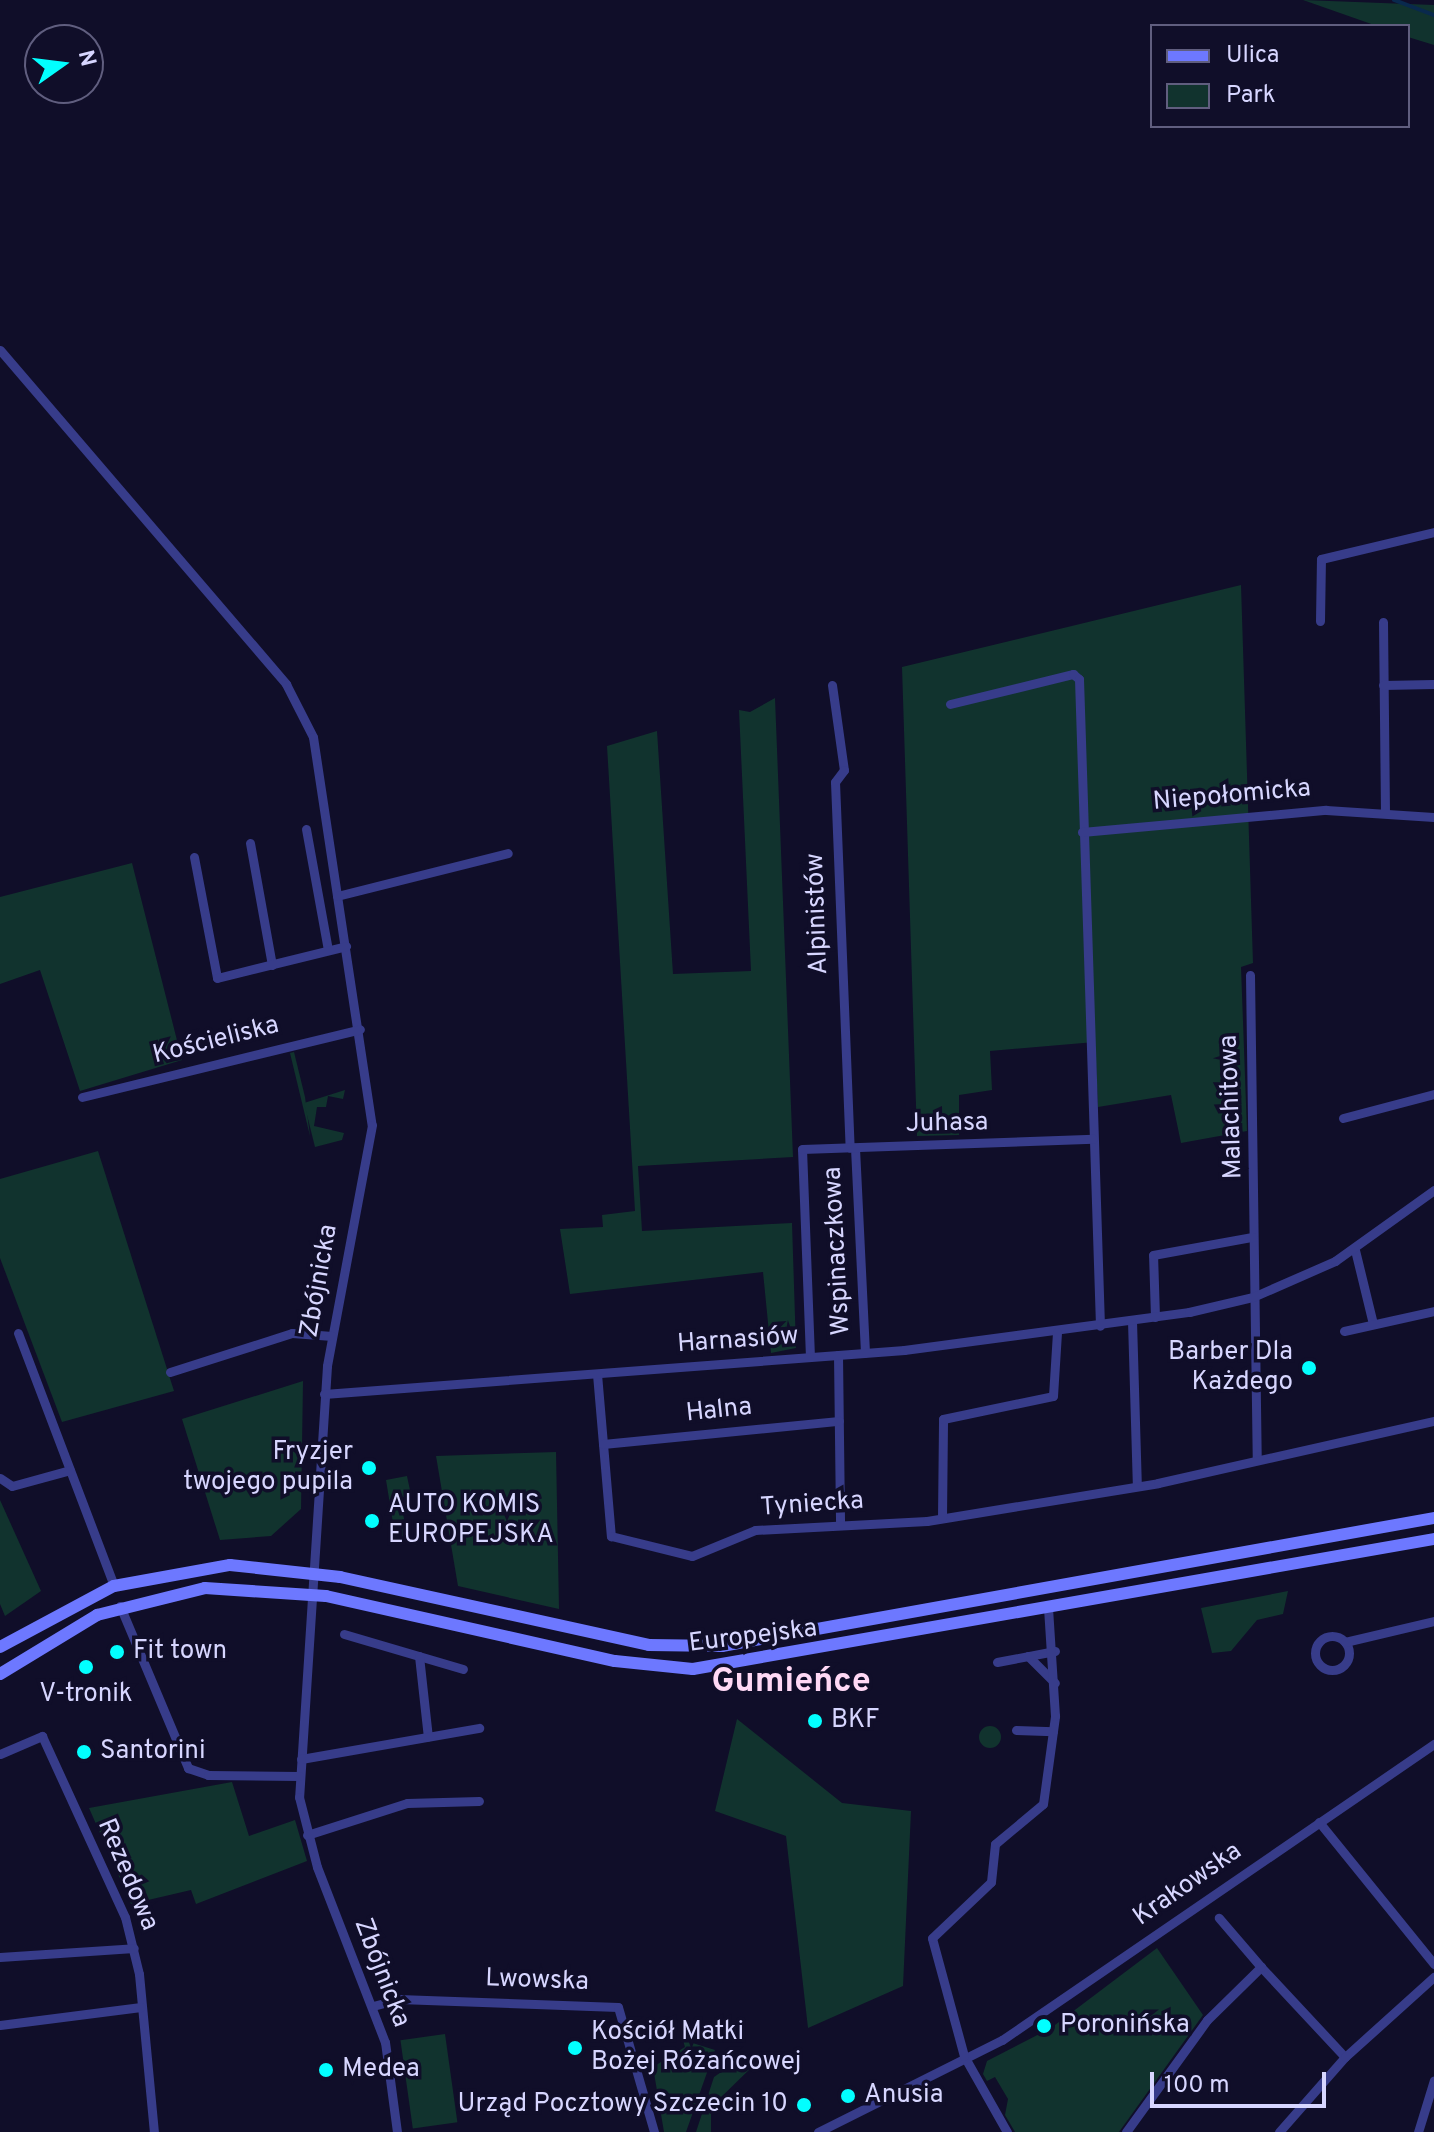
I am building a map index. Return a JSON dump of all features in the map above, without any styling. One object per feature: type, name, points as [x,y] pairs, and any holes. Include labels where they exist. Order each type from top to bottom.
[{"type":"main road","name":"Europejska","points":[[0,1647],[114,1586],[215,1566],[312,1572],[633,1642],[707,1647],[1434,1518]]},
{"type":"main road","name":"Europejska","points":[[0,1674],[59,1633],[120,1606],[218,1587],[311,1594],[615,1661],[685,1669],[762,1662],[1434,1539]]},
{"type":"street","name":"Zbójnicka","points":[[0,350],[293,694],[313,737],[360,1029],[372,1125],[324,1394],[299,1776],[307,1835],[385,2042],[397,2132]]},
{"type":"street","points":[[1320,621],[1321,559],[1434,532]]},
{"type":"street","points":[[1383,622],[1385,810]]},
{"type":"street","points":[[950,704],[1075,674],[1081,722],[1082,832],[1100,1326]]},
{"type":"street","points":[[1383,685],[1434,684]]},
{"type":"street","name":"Alpinistów","points":[[832,685],[844,770],[835,782],[853,1148]]},
{"type":"street","name":"Niepołomicka","points":[[1082,832],[1252,813],[1385,810],[1434,817]]},
{"type":"street","points":[[306,829],[328,950]]},
{"type":"street","points":[[250,843],[272,965]]},
{"type":"street","points":[[337,896],[508,853]]},
{"type":"street","points":[[194,857],[217,978],[346,946]]},
{"type":"street","name":"Malachitowa","points":[[1250,975],[1258,1212],[1252,1237]]},
{"type":"street","name":"Kościeliska","points":[[82,1097],[360,1029]]},
{"type":"street","points":[[1343,1118],[1434,1094]]},
{"type":"street","name":"Juhasa","points":[[810,1357],[802,1149],[1093,1139]]},
{"type":"street","name":"Wspinaczkowa","points":[[853,1148],[865,1353]]},
{"type":"street","name":"Harnasiów","points":[[324,1394],[865,1353],[1057,1332],[1155,1317],[1253,1297],[1355,1250],[1434,1190]]},
{"type":"street","points":[[1155,1317],[1153,1255],[1252,1237],[1257,1460]]},
{"type":"street","points":[[1355,1250],[1373,1324]]},
{"type":"street","points":[[1344,1331],[1434,1311]]},
{"type":"street","points":[[1132,1321],[1137,1486]]},
{"type":"street","points":[[942,1518],[943,1419],[1053,1396],[1057,1332]]},
{"type":"street","points":[[18,1333],[114,1586]]},
{"type":"street","points":[[170,1372],[291,1334],[332,1336]]},
{"type":"street","points":[[838,1355],[840,1524]]},
{"type":"street","name":"Tyniecka","points":[[597,1374],[608,1526],[621,1542],[692,1556],[755,1530],[942,1518],[1137,1486],[1434,1421]]},
{"type":"street","name":"Halna","points":[[603,1444],[839,1421]]},
{"type":"street","points":[[0,1478],[12,1486],[70,1470]]},
{"type":"street","points":[[120,1606],[188,1768],[208,1775],[299,1776]]},
{"type":"street","points":[[1007,2132],[967,2062],[933,1934],[991,1882],[995,1844],[1041,1808],[1053,1731],[1055,1683],[1055,1651],[1048,1609]]},
{"type":"street","points":[[1345,1642],[1434,1621]]},
{"type":"street","points":[[344,1634],[463,1669]]},
{"type":"street","points":[[997,1662],[1055,1651]]},
{"type":"street","points":[[419,1656],[428,1737]]},
{"type":"street","points":[[1028,1656],[1055,1683]]},
{"type":"street","points":[[301,1759],[479,1728]]},
{"type":"street","points":[[1016,1730],[1053,1731]]},
{"type":"street","name":"Rezedowa","points":[[0,1754],[42,1736],[134,1948],[154,2132]]},
{"type":"street","name":"Krakowska","points":[[818,2132],[967,2062],[1434,1744]]},
{"type":"street","points":[[307,1835],[407,1803],[479,1801]]},
{"type":"street","points":[[1319,1822],[1434,1964]]},
{"type":"street","points":[[1219,1918],[1345,2057]]},
{"type":"street","points":[[0,1957],[134,1948]]},
{"type":"street","points":[[1126,2132],[1195,2035],[1261,1967]]},
{"type":"street","points":[[1279,2132],[1345,2057],[1434,1977]]},
{"type":"street","name":"Lwowska","points":[[373,2006],[399,1999],[618,2007],[654,2132]]},
{"type":"street","points":[[0,2025],[141,2007]]},
{"type":"street","points":[[1418,2132],[1434,2080]]},
{"type":"green space","points":[[1303,0],[1434,5],[1434,45],[1410,38],[1410,24],[1371,24]]},
{"type":"green space","points":[[1241,585],[1253,963],[1241,967],[1247,1131],[1181,1143],[1171,1095],[1098,1107],[1095,1042],[990,1051],[992,1090],[959,1095],[959,1135],[917,1136],[902,667]]},
{"type":"green space","points":[[775,698],[793,1157],[638,1166],[642,1231],[792,1223],[796,1348],[771,1353],[763,1272],[570,1294],[560,1229],[603,1227],[602,1215],[635,1211],[607,746],[657,731],[673,974],[751,971],[739,710],[750,712]]},
{"type":"green space","points":[[132,863],[182,1060],[80,1091],[40,970],[0,984],[0,897]]},
{"type":"green space","points":[[294,1052],[305,1097],[310,1136],[290,1053]]},
{"type":"green space","points":[[345,1090],[343,1099],[328,1096],[326,1107],[317,1107],[314,1126],[344,1133],[342,1140],[315,1147],[304,1103]]},
{"type":"green space","points":[[98,1151],[174,1391],[62,1422],[0,1258],[0,1179]]},
{"type":"green space","points":[[303,1381],[301,1509],[271,1536],[220,1540],[182,1419]]},
{"type":"green space","points":[[556,1452],[559,1609],[458,1586],[436,1456]]},
{"type":"green space","points":[[407,1476],[411,1495],[400,1498],[408,1539],[416,1546],[395,1535],[386,1480]]},
{"type":"green space","points":[[0,1500],[41,1591],[5,1616],[0,1604]]},
{"type":"green space","points":[[1288,1591],[1283,1614],[1257,1620],[1231,1651],[1212,1653],[1201,1608]]},
{"type":"green space","points":[[737,1719],[842,1803],[911,1811],[903,1986],[808,2028],[786,1836],[715,1811]]},
{"type":"green space","points":[[990,1726],[998,1729],[1001,1737],[998,1745],[990,1748],[982,1745],[979,1737],[982,1729]]},
{"type":"green space","points":[[232,1782],[249,1836],[295,1820],[307,1861],[196,1904],[191,1890],[131,1904],[89,1808]]},
{"type":"green space","points":[[1157,1948],[1203,2015],[1119,2132],[1015,2132],[1005,2115],[1008,2099],[995,2077],[987,2081],[983,2074],[987,2061],[1051,2028]]},
{"type":"green space","points":[[445,2034],[457,2122],[413,2128],[400,2040]]},
{"type":"green space","points":[[683,2040],[715,2050],[686,2132],[664,2132],[653,2067],[685,2047]]},
{"type":"green space","points":[[743,2057],[753,2066],[711,2107],[711,2132],[696,2132],[714,2077]]},
{"type":"waterway","points":[[1394,0],[1434,15]]},
{"type":"place","name":"Barber Dla Każdego","points":[[1309,1368]]},
{"type":"place","name":"Fryzjer twojego pupila","points":[[369,1468]]},
{"type":"place","name":"AUTO KOMIS EUROPEJSKA","points":[[372,1521]]},
{"type":"place","name":"Fit town","points":[[117,1652]]},
{"type":"place","name":"V-tronik","points":[[86,1667]]},
{"type":"place","name":"BKF","points":[[815,1721]]},
{"type":"place","name":"Santorini","points":[[84,1752]]},
{"type":"place","name":"Poronińska","points":[[1044,2026]]},
{"type":"place","name":"Kościół Matki Bożej Różańcowej","points":[[575,2048]]},
{"type":"place","name":"Medea","points":[[326,2070]]},
{"type":"place","name":"Anusia","points":[[848,2096]]},
{"type":"place","name":"Urząd Pocztowy Szczecin 10","points":[[804,2105]]},
{"type":"district","name":"Gumieńce","points":[[791,1683]]}]
